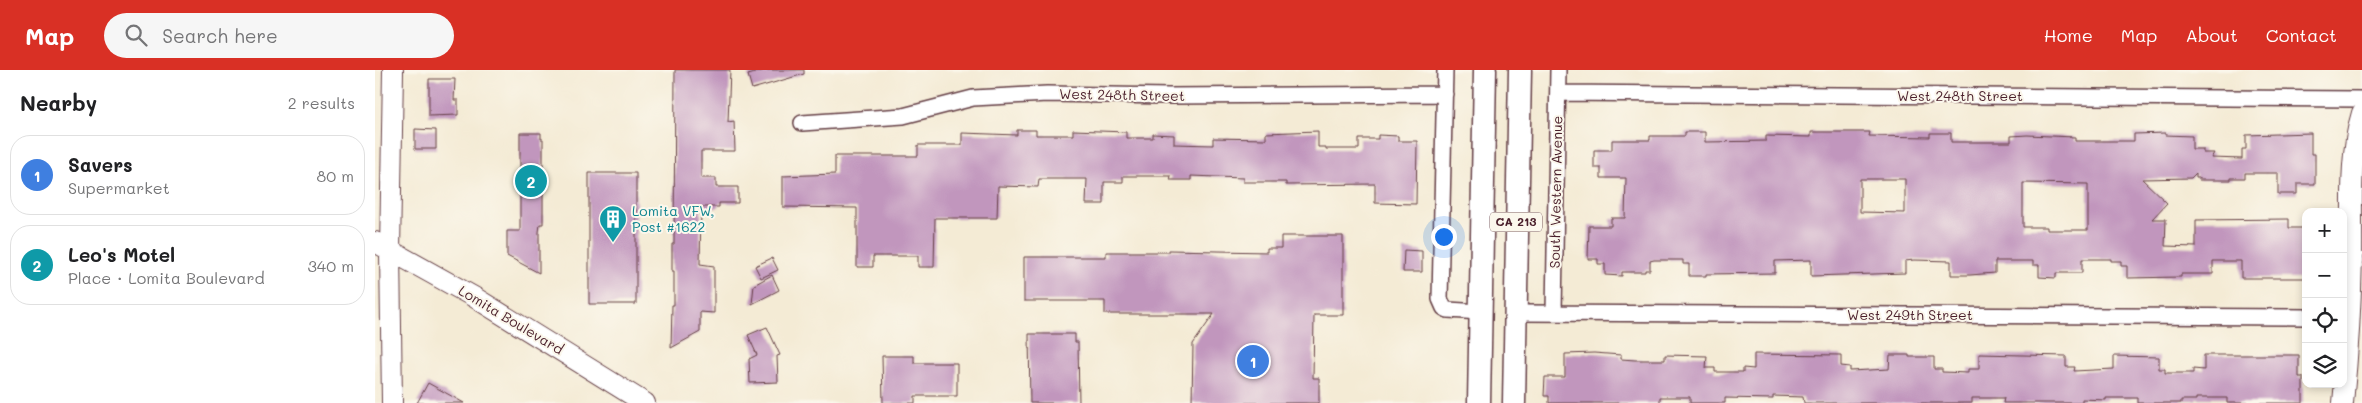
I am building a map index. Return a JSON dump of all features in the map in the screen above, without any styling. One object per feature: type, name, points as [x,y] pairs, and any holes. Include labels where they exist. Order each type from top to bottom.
[{"type":"main road","name":"CA 213","points":[[1479,403],[1485,70]]},
{"type":"main road","name":"CA 213","points":[[1514,403],[1519,70]]},
{"type":"street","points":[[392,403],[383,246],[393,70]]},
{"type":"street","points":[[1445,70],[1440,299],[1444,308],[1448,310],[1481,312]]},
{"type":"street","name":"South Western Avenue","points":[[1554,313],[1558,70]]},
{"type":"street","name":"West 248th Street","points":[[1558,93],[2362,99]]},
{"type":"street","name":"West 248th Street","points":[[802,123],[903,116],[973,98],[1047,94],[1179,96],[1445,94]]},
{"type":"street","points":[[2347,318],[2355,146],[2362,113]]},
{"type":"street","name":"Lomita Boulevard","points":[[383,246],[474,297],[645,403]]},
{"type":"street","name":"West 249th Street","points":[[1515,313],[2302,317]]},
{"type":"street","points":[[2343,403],[2346,343]]},
{"type":"building","points":[[675,70],[730,70],[728,122],[734,121],[735,151],[701,151],[701,178],[716,178],[716,187],[738,187],[738,203],[719,203],[719,207],[701,207],[700,264],[714,266],[714,313],[700,312],[700,332],[671,348],[672,305],[674,305],[672,244],[674,244]]},
{"type":"building","points":[[765,70],[804,70],[804,74],[752,89],[748,75]]},
{"type":"building","points":[[429,79],[455,79],[454,100],[458,100],[458,115],[429,116]]},
{"type":"building","points":[[415,129],[436,130],[436,149],[415,149]]},
{"type":"building","points":[[1017,130],[1036,130],[1036,135],[1073,135],[1073,130],[1126,132],[1126,138],[1153,138],[1153,134],[1174,135],[1174,144],[1213,145],[1213,138],[1266,139],[1266,133],[1318,131],[1318,147],[1326,147],[1326,149],[1359,149],[1359,139],[1378,139],[1378,135],[1398,136],[1398,141],[1417,141],[1416,204],[1375,203],[1375,184],[1286,185],[1286,182],[1243,182],[1243,178],[1191,176],[1191,180],[1170,180],[1171,176],[1123,176],[1123,182],[1104,182],[1104,204],[1086,204],[1087,179],[1039,179],[1038,187],[998,186],[997,218],[935,218],[934,267],[918,267],[918,256],[873,256],[873,267],[857,267],[857,208],[783,207],[783,176],[835,174],[835,156],[918,156],[918,145],[962,145],[962,133],[1017,135]]},
{"type":"building","points":[[1685,132],[1705,132],[1705,142],[1766,141],[1766,136],[1811,137],[1811,132],[1870,132],[1869,136],[1930,137],[1930,133],[1951,133],[1951,142],[2011,142],[2011,136],[2027,135],[2075,137],[2075,141],[2134,141],[2134,134],[2165,133],[2165,135],[2192,136],[2192,149],[2203,149],[2203,153],[2214,153],[2211,158],[2242,159],[2242,149],[2246,149],[2246,135],[2311,133],[2311,154],[2315,154],[2315,184],[2297,184],[2297,194],[2278,194],[2278,173],[2245,173],[2245,178],[2231,178],[2231,180],[2199,180],[2199,178],[2196,178],[2196,173],[2191,178],[2142,179],[2167,203],[2152,219],[2166,219],[2165,246],[2196,247],[2196,220],[2289,219],[2289,228],[2302,228],[2302,278],[2241,278],[2241,261],[2213,261],[2213,274],[2181,274],[2181,277],[2127,278],[2127,266],[2121,266],[2121,261],[2111,261],[2111,259],[2082,259],[2082,273],[2056,273],[2056,278],[2039,277],[2039,265],[2033,265],[2033,261],[1995,261],[1995,273],[1951,275],[1951,261],[1914,260],[1905,261],[1905,273],[1811,276],[1811,260],[1775,261],[1775,273],[1689,276],[1689,264],[1683,264],[1683,260],[1654,260],[1650,261],[1650,270],[1645,270],[1645,272],[1622,272],[1622,276],[1605,275],[1605,264],[1598,264],[1598,259],[1588,259],[1589,226],[1611,226],[1611,218],[1625,218],[1626,178],[1601,178],[1601,168],[1594,168],[1594,150],[1612,150],[1612,140],[1650,140],[1650,136],[1685,136]],"holes":[[[1860,179],[1905,179],[1905,213],[1860,212]],[[2023,183],[2088,184],[2088,230],[2047,230],[2047,227],[2023,227]]]},
{"type":"building","points":[[520,133],[541,133],[541,139],[543,139],[543,224],[540,224],[539,232],[539,273],[507,256],[507,231],[520,231]]},
{"type":"building","name":"Lomita VFW, Post #1622","points":[[589,173],[636,173],[636,304],[589,304]]},
{"type":"building","points":[[1281,236],[1343,236],[1343,315],[1314,315],[1313,378],[1319,378],[1319,403],[1192,403],[1193,344],[1214,314],[1105,314],[1105,301],[1024,301],[1024,257],[1106,257],[1106,252],[1169,252],[1169,250],[1267,252],[1267,248],[1281,248]]},
{"type":"building","points":[[1404,250],[1422,251],[1422,272],[1403,272]]},
{"type":"building","points":[[772,258],[778,270],[761,278],[755,266]]},
{"type":"building","points":[[772,275],[779,290],[752,304],[754,285]]},
{"type":"building","points":[[767,327],[780,355],[777,356],[778,382],[750,383],[749,359],[757,355],[748,335]]},
{"type":"building","points":[[1029,334],[1075,334],[1075,342],[1078,342],[1079,403],[1030,403]]},
{"type":"building","points":[[1594,353],[1621,355],[1621,359],[1635,360],[1665,360],[1665,355],[1707,356],[1706,368],[1715,368],[1715,372],[1743,372],[1743,368],[1754,369],[1754,354],[1841,355],[1841,366],[1850,367],[1850,371],[1889,369],[1890,355],[1909,355],[1909,357],[1934,357],[1934,369],[1942,369],[1942,372],[1968,373],[1968,369],[1979,369],[1979,354],[2066,356],[2066,367],[2075,367],[2074,371],[2114,369],[2114,356],[2159,357],[2159,369],[2165,369],[2165,373],[2193,373],[2193,369],[2204,370],[2204,355],[2299,355],[2299,377],[2302,377],[2303,403],[2227,403],[2227,398],[2196,398],[2196,400],[2181,400],[2181,403],[2138,403],[2138,398],[2106,398],[2106,400],[2082,399],[2082,403],[2003,403],[2004,398],[1972,398],[1972,403],[1804,403],[1803,397],[1773,396],[1773,399],[1725,398],[1725,403],[1690,403],[1690,397],[1660,397],[1660,403],[1549,403],[1549,396],[1544,396],[1545,377],[1565,377],[1565,354]]},
{"type":"building","points":[[882,356],[914,356],[914,363],[957,363],[957,396],[915,396],[915,403],[883,403]]},
{"type":"building","points":[[428,383],[464,403],[417,403]]},
{"type":"place","name":"Leo's Motel","points":[[531,181]]},
{"type":"place","name":"Lomita VFW, Post #1622","points":[[613,243]]},
{"type":"place","name":"Savers","points":[[1253,361]]}]
